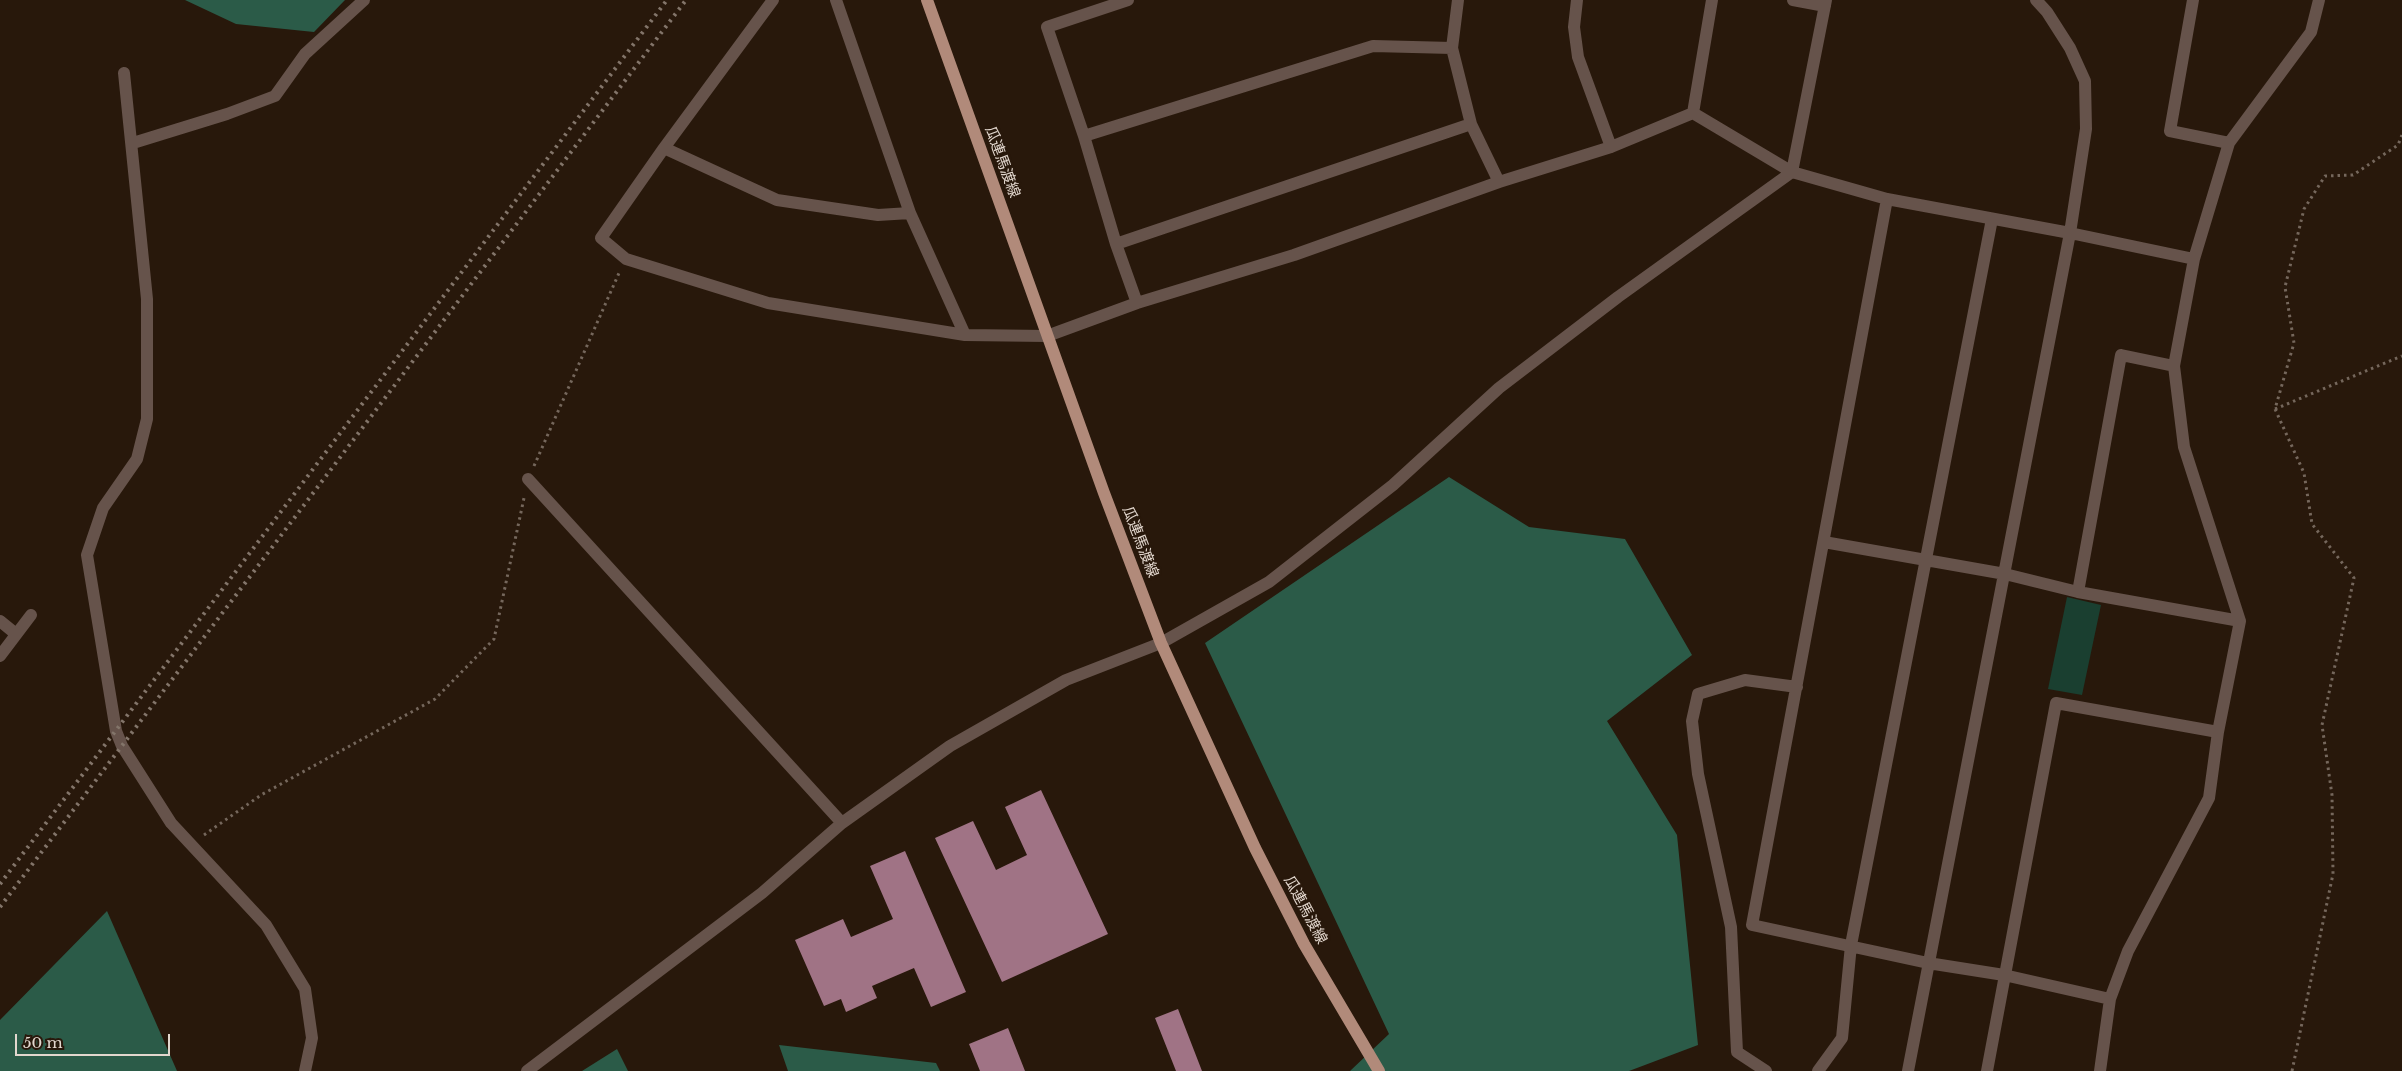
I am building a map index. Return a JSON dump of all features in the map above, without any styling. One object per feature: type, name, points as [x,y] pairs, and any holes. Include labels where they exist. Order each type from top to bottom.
[{"type":"main road","name":"瓜連馬渡線","points":[[927,0],[1047,336],[1161,643],[1255,848],[1295,927],[1379,1071]]},
{"type":"street","points":[[133,143],[227,114],[275,96],[305,54],[364,0]]},
{"type":"street","points":[[773,0],[664,148],[601,238],[626,259],[768,303],[964,335],[1047,336],[1137,303],[1294,255],[1499,182],[1611,147],[1693,113]]},
{"type":"street","points":[[836,0],[910,213],[964,335]]},
{"type":"street","points":[[1128,0],[1047,27],[1084,136],[1116,244],[1137,303]]},
{"type":"street","points":[[1458,0],[1452,48],[1471,124],[1499,182]]},
{"type":"street","points":[[1578,0],[1574,27],[1578,57],[1611,147]]},
{"type":"street","points":[[1693,113],[1712,0]]},
{"type":"street","points":[[527,1071],[762,893],[842,824],[950,746],[1066,680],[1161,643],[1269,582],[1393,485],[1499,388],[1618,297],[1792,172],[1825,3],[1793,0]]},
{"type":"street","points":[[1908,1071],[2070,233],[2086,129],[2085,81],[2070,48],[2047,12],[2036,0]]},
{"type":"street","points":[[2193,0],[2170,131],[2230,144]]},
{"type":"street","points":[[2100,1071],[2110,999],[2128,951],[2209,798],[2218,732],[2240,621],[2184,447],[2174,366],[2194,259],[2230,144],[2311,32],[2319,0]]},
{"type":"street","points":[[1084,136],[1373,46],[1452,48]]},
{"type":"street","points":[[124,73],[133,143],[147,299],[147,419],[137,459],[103,508],[87,555],[116,731],[122,746],[171,823],[266,925],[306,989],[312,1038],[305,1071]]},
{"type":"street","points":[[1693,113],[1792,172],[1886,199],[2070,233],[2194,259]]},
{"type":"street","points":[[1116,244],[1471,124]]},
{"type":"street","points":[[664,148],[777,200],[878,215],[910,213]]},
{"type":"street","points":[[1886,199],[1752,925],[1928,963],[2004,975],[2110,999]]},
{"type":"street","points":[[1818,1071],[1842,1038],[1851,945],[1992,219]]},
{"type":"street","points":[[2078,592],[2121,356],[2174,366]]},
{"type":"street","points":[[528,478],[842,824]]},
{"type":"street","points":[[1824,542],[2005,574],[2078,592],[2240,621]]},
{"type":"street","points":[[0,656],[31,615]]},
{"type":"street","points":[[0,621],[16,634]]},
{"type":"street","points":[[1766,1071],[1737,1052],[1731,927],[1698,774],[1692,721],[1698,694],[1745,680],[1797,687]]},
{"type":"street","points":[[1988,1071],[2004,975],[2056,703],[2218,732]]},
{"type":"path","points":[[2292,1071],[2333,874],[2332,795],[2322,725],[2354,578],[2312,524],[2304,472],[2275,409],[2294,343],[2285,287],[2304,209],[2325,176],[2353,175],[2398,145],[2402,135]]},
{"type":"path","points":[[191,844],[261,795],[435,699],[494,639],[528,478],[626,259]]},
{"type":"path","points":[[2275,409],[2402,356]]},
{"type":"green space","points":[[185,0],[345,0],[314,32],[236,24]]},
{"type":"green space","points":[[1449,477],[1529,527],[1625,539],[1692,655],[1607,721],[1677,835],[1698,1045],[1629,1071],[1350,1071],[1389,1034],[1205,643]]},
{"type":"green space","points":[[2067,597],[2101,605],[2082,695],[2048,689]]},
{"type":"green space","points":[[107,911],[177,1071],[0,1071],[0,1020]]},
{"type":"green space","points":[[779,1045],[936,1063],[940,1071],[788,1071]]},
{"type":"green space","points":[[617,1049],[628,1071],[582,1071]]},
{"type":"building","points":[[1041,790],[1108,934],[1002,982],[935,838],[973,821],[996,870],[1027,855],[1005,807]]},
{"type":"building","points":[[905,851],[966,992],[931,1007],[914,968],[872,986],[877,998],[846,1012],[841,999],[824,1006],[795,940],[843,919],[851,937],[893,919],[870,866]]},
{"type":"building","points":[[1178,1009],[1202,1071],[1176,1071],[1155,1018]]},
{"type":"building","points":[[1008,1028],[1025,1071],[980,1071],[969,1044]]},
{"type":"railway","points":[[0,884],[667,0]]},
{"type":"railway","points":[[0,907],[686,0]]}]
